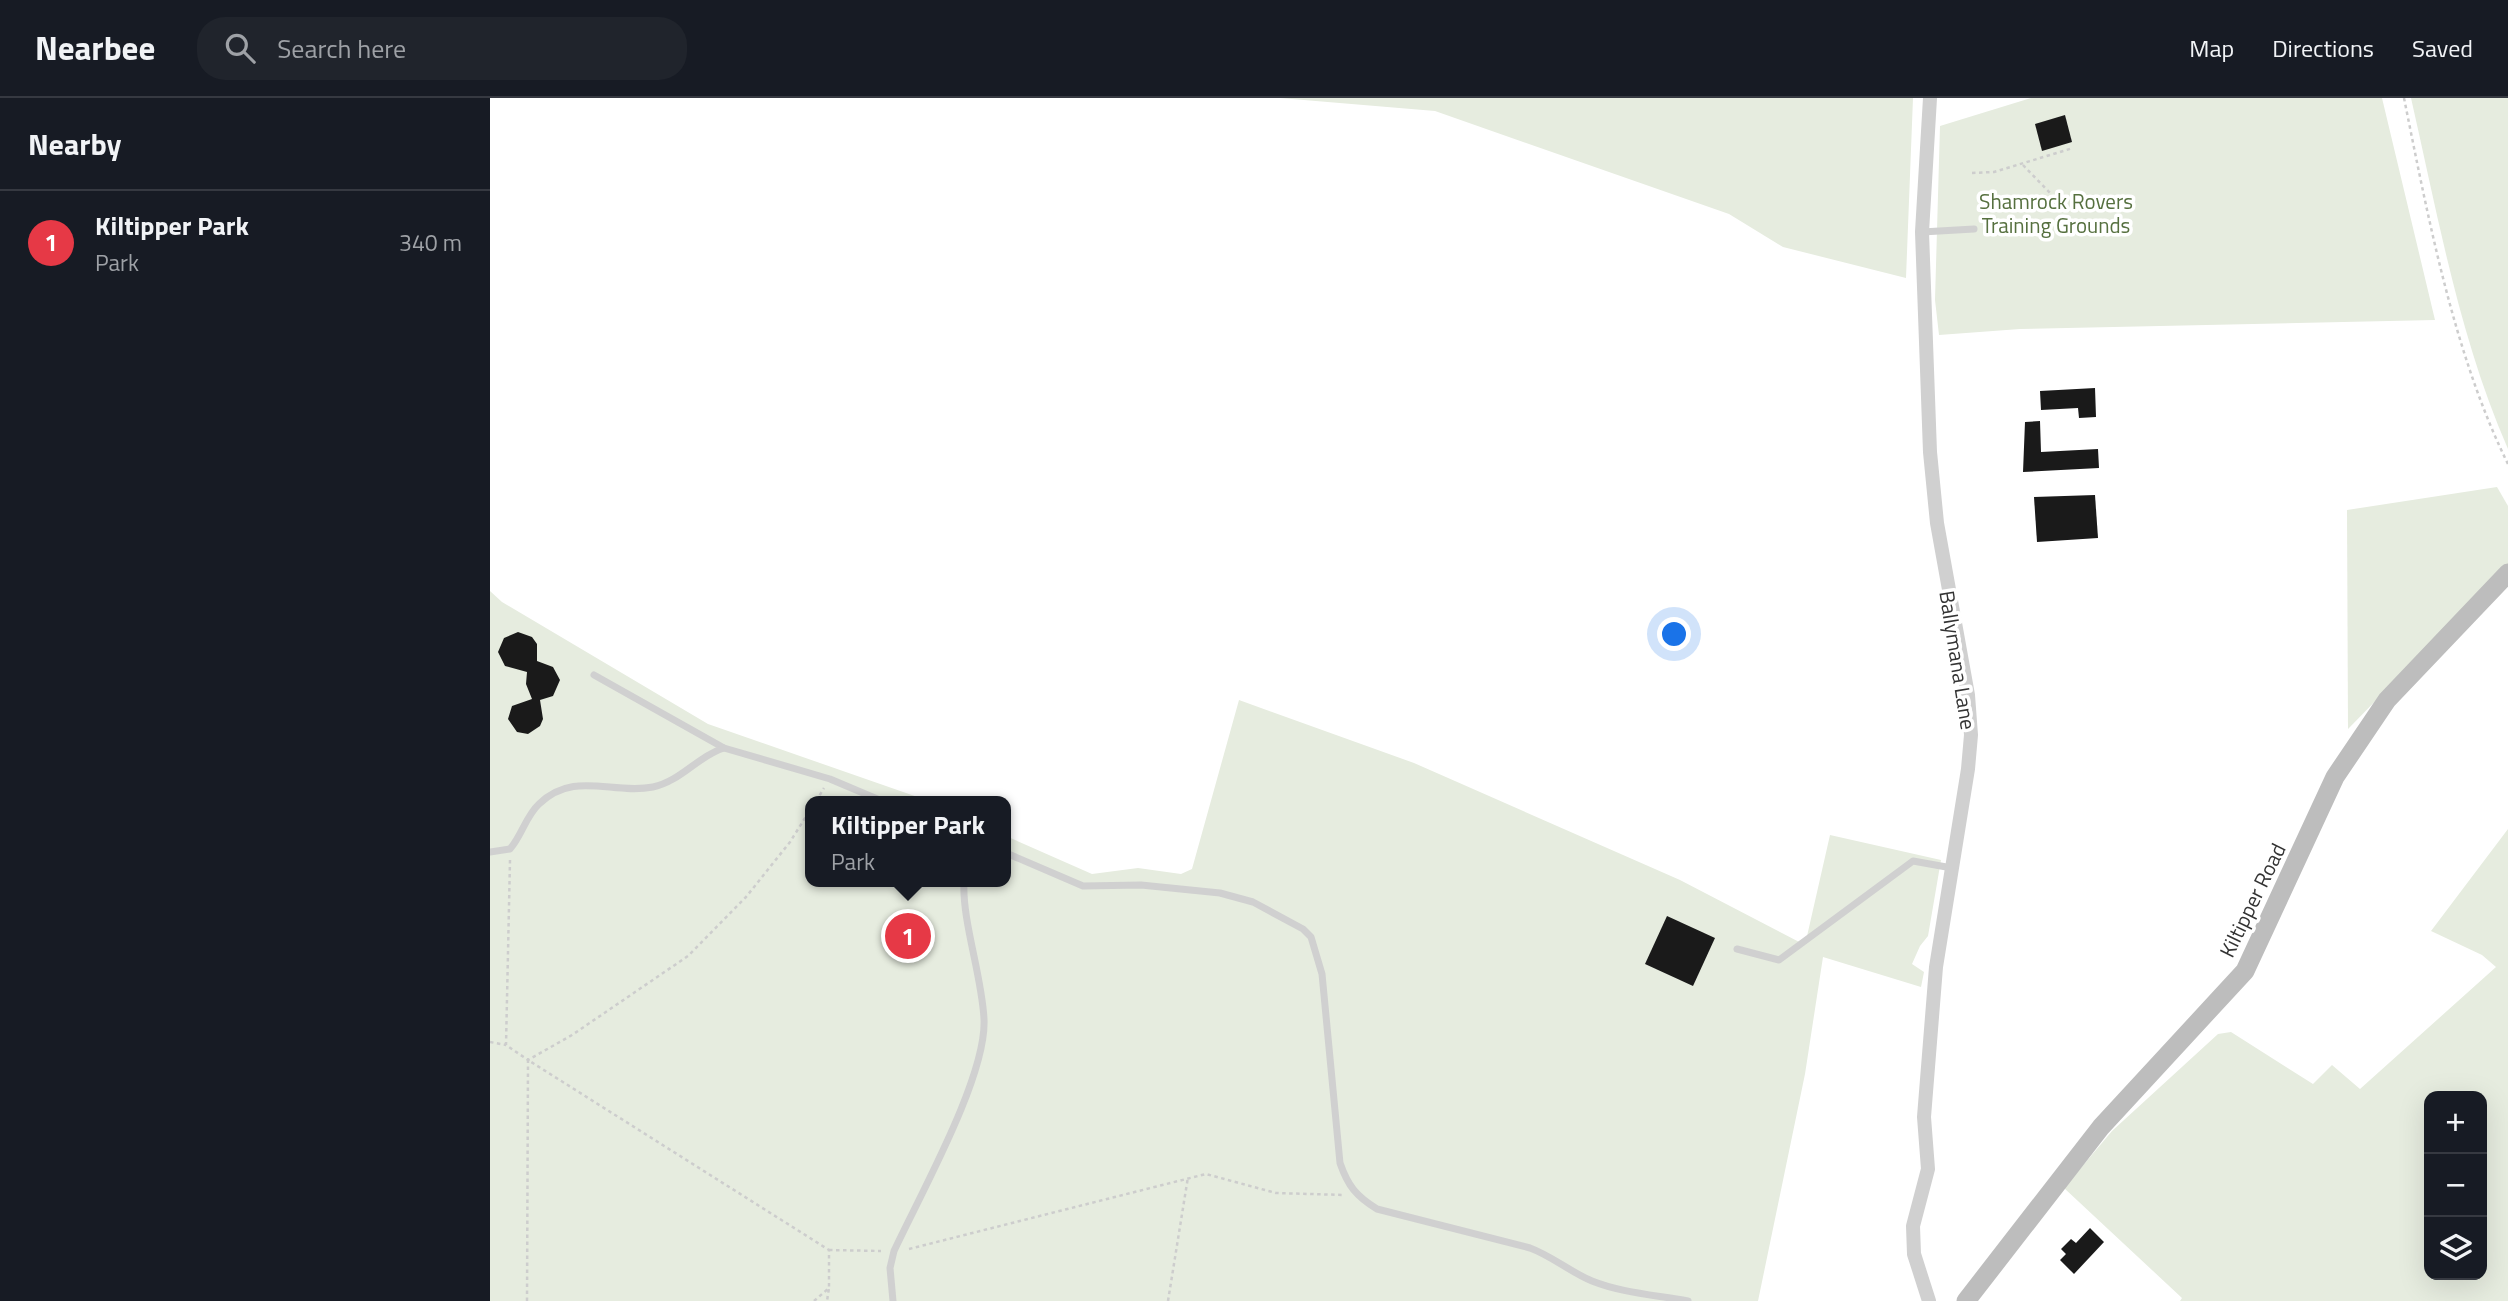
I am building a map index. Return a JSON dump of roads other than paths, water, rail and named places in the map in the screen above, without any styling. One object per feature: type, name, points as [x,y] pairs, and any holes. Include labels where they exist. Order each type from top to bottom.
[{"type":"street","name":"Ballymana Lane","points":[[1928,1301],[1914,1254],[1913,1226],[1928,1169],[1924,1117],[1936,967],[1968,769],[1970,735],[1968,695],[1952,618],[1935,499],[1922,232],[1930,98]]},
{"type":"street","name":"Kiltipper Road","points":[[1966,1301],[2101,1127],[2245,971],[2335,777],[2388,700],[2508,573]]},
{"type":"lane","points":[[1922,232],[1975,229]]},
{"type":"lane","points":[[594,675],[724,748],[830,779],[870,796]]},
{"type":"lane","points":[[490,852],[510,849],[538,805],[553,793],[575,784],[631,789],[654,787],[677,778],[712,752],[724,748]]},
{"type":"lane","points":[[1011,855],[1083,886],[1141,885],[1220,893],[1253,902],[1303,929],[1311,937],[1322,974],[1340,1163],[1346,1181],[1356,1196],[1377,1209],[1530,1248],[1550,1256],[1589,1280],[1610,1287],[1688,1301]]},
{"type":"lane","points":[[1737,949],[1779,960],[1913,861],[1952,868]]},
{"type":"lane","points":[[893,1301],[890,1268],[894,1251],[967,1092],[981,1054],[984,1022],[965,887]]},
{"type":"place","name":"Kiltipper Park","points":[[908,936]]},
{"type":"park label","name":"Shamrock Rovers Training Grounds","points":[[2056,213]]}]
